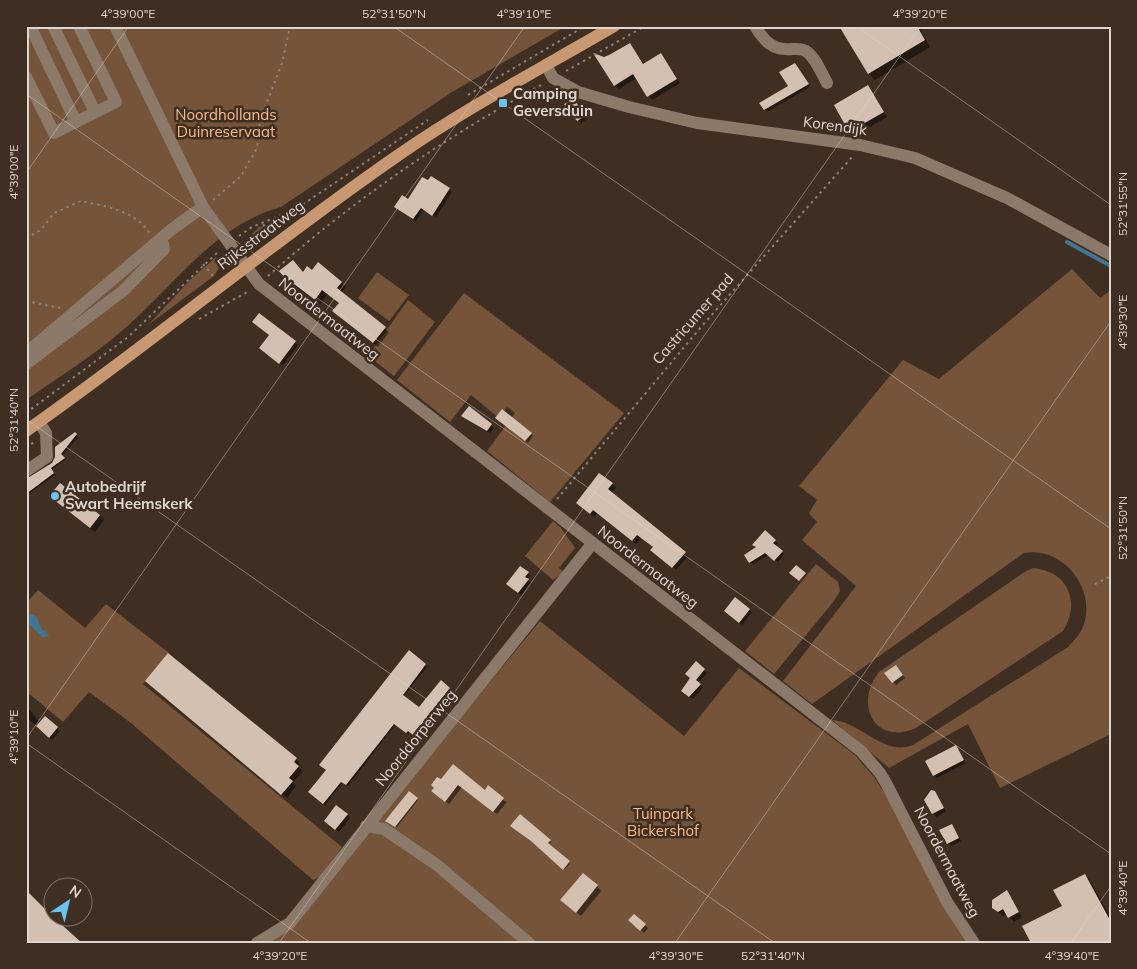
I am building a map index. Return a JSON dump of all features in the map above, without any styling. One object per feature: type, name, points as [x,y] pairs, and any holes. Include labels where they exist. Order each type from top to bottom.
[{"type":"main road","name":"Rijksstraatweg","points":[[26,431],[245,266],[400,154],[524,78],[614,26]]},
{"type":"street","points":[[30,26],[76,122]]},
{"type":"street","points":[[53,26],[95,112]]},
{"type":"street","points":[[26,77],[54,133],[116,102],[79,26]]},
{"type":"street","name":"Noordermaatweg","points":[[115,26],[203,208],[259,284],[871,761],[888,785],[948,902],[974,943]]},
{"type":"street","points":[[755,26],[764,40],[773,47],[786,50],[802,48],[809,52],[828,83]]},
{"type":"street","name":"Korendijk","points":[[546,65],[554,78],[578,92],[629,107],[697,123],[860,145],[915,158],[980,185],[1111,255]]},
{"type":"street","points":[[26,353],[155,244],[203,208]]},
{"type":"street","points":[[26,364],[123,291],[164,249],[163,244],[155,244]]},
{"type":"street","points":[[26,471],[47,457],[46,433],[39,422]]},
{"type":"street","name":"Noorddorperweg","points":[[257,943],[290,923],[592,544]]},
{"type":"street","points":[[366,826],[384,829],[437,865],[529,943]]},
{"type":"path","points":[[203,208],[241,176],[257,148],[260,121],[282,63],[290,26]]},
{"type":"path","points":[[511,69],[584,26]]},
{"type":"path","points":[[228,302],[259,284],[318,231],[409,165],[645,26]]},
{"type":"path","name":"Castricumer pad","points":[[548,510],[694,334],[853,157],[860,145]]},
{"type":"path","points":[[26,238],[41,230],[54,213],[81,201],[129,215],[144,223],[155,244]]},
{"type":"path","name":"Rijksstraatweg","points":[[26,413],[128,337],[203,264],[252,227],[263,223]]},
{"type":"path","points":[[26,300],[75,311]]},
{"type":"path","points":[[1095,584],[1111,576]]},
{"type":"green space","name":"Noordhollands Duinreservaat","points":[[26,26],[566,26],[452,92],[281,207],[257,216],[235,228],[196,259],[112,340],[26,400]]},
{"type":"green space","points":[[287,220],[256,245],[244,242],[259,227]]},
{"type":"green space","points":[[216,257],[220,266],[214,276],[148,325],[191,279]]},
{"type":"green space","points":[[1072,269],[1100,298],[1111,290],[1111,734],[1000,788],[968,724],[889,768],[832,720],[852,726],[882,743],[902,747],[913,745],[1068,647],[1076,639],[1084,625],[1086,607],[1084,594],[1072,571],[1062,562],[1038,552],[1024,553],[812,704],[783,681],[856,586],[802,540],[817,522],[809,513],[817,500],[799,486],[903,360],[939,379]]},
{"type":"green space","points":[[377,272],[409,295],[389,321],[358,298]]},
{"type":"green space","points":[[464,293],[624,413],[550,502],[487,451],[515,413],[507,407],[499,418],[471,395],[450,422],[397,380]]},
{"type":"green space","points":[[408,300],[435,322],[394,376],[368,356]]},
{"type":"green space","points":[[553,521],[561,528],[575,548],[559,568],[564,572],[553,580],[525,556]]},
{"type":"green space","points":[[816,564],[838,582],[840,591],[834,601],[774,674],[745,651]]},
{"type":"green space","points":[[1033,568],[1045,570],[1055,575],[1068,590],[1071,599],[1071,609],[1063,631],[916,728],[902,732],[890,731],[880,727],[873,719],[869,709],[868,697],[871,685],[879,672]]},
{"type":"green space","points":[[38,590],[85,628],[106,604],[169,653],[143,684],[342,847],[321,877],[313,880],[131,723],[89,692],[63,722],[26,691],[26,603]]},
{"type":"green space","name":"Tuinpark Bickershof","points":[[540,621],[684,736],[739,668],[855,755],[873,776],[896,810],[969,943],[269,943],[443,739]]},
{"type":"water","points":[[31,614],[36,616],[42,630],[48,633],[49,636],[42,637],[26,621]]},
{"type":"building","points":[[839,26],[917,26],[925,40],[868,74]]},
{"type":"building","points":[[630,43],[643,64],[661,53],[677,79],[647,97],[633,74],[614,86],[593,53],[604,57]]},
{"type":"building","points":[[795,63],[809,84],[764,110],[759,103],[788,86],[779,72]]},
{"type":"building","points":[[868,85],[884,112],[849,132],[834,105]]},
{"type":"building","points":[[574,99],[585,116],[577,121],[564,104]]},
{"type":"building","points":[[431,176],[450,188],[432,216],[421,208],[413,219],[394,207],[402,195],[408,199],[422,177],[428,180]]},
{"type":"building","points":[[293,260],[303,272],[307,266],[312,270],[318,262],[342,282],[337,288],[386,327],[373,343],[332,311],[339,303],[322,290],[315,300],[294,284],[292,286],[279,271]]},
{"type":"building","points":[[259,313],[296,341],[279,364],[259,348],[269,335],[252,322]]},
{"type":"building","points":[[469,406],[492,424],[487,431],[461,416]]},
{"type":"building","points":[[502,409],[532,433],[525,441],[495,418]]},
{"type":"building","points":[[75,432],[77,434],[61,454],[65,458],[51,468],[54,473],[26,494],[26,479],[52,463],[55,457],[55,447]]},
{"type":"building","points":[[599,473],[613,483],[608,489],[686,552],[672,568],[650,550],[653,547],[637,535],[632,541],[593,510],[590,514],[576,503]]},
{"type":"building","points":[[60,483],[100,515],[90,528],[49,496]]},
{"type":"building","points":[[765,530],[776,540],[773,543],[783,551],[774,561],[765,553],[749,563],[744,555],[756,547],[752,545]]},
{"type":"building","points":[[796,565],[806,573],[799,581],[789,573]]},
{"type":"building","points":[[520,566],[529,572],[525,577],[529,579],[518,593],[506,584]]},
{"type":"building","points":[[735,597],[750,609],[739,623],[724,611]]},
{"type":"building","points":[[409,650],[426,664],[403,695],[419,707],[441,680],[450,688],[413,735],[408,731],[406,733],[394,724],[346,785],[341,782],[323,804],[308,792],[326,770],[319,765]]},
{"type":"building","points":[[168,653],[297,758],[294,762],[299,766],[289,778],[293,781],[281,795],[145,681]]},
{"type":"building","points":[[696,661],[705,669],[696,680],[701,684],[689,697],[681,691],[690,678],[685,674]]},
{"type":"building","points":[[896,665],[903,675],[892,683],[884,673]]},
{"type":"building","points":[[45,716],[58,727],[49,738],[36,726]]},
{"type":"building","points":[[956,745],[964,760],[933,776],[925,761]]},
{"type":"building","points":[[453,764],[485,790],[488,785],[504,798],[493,812],[458,785],[445,802],[431,791],[434,788],[431,785],[437,777],[441,779]]},
{"type":"building","points":[[931,790],[935,791],[944,808],[932,814],[924,800]]},
{"type":"building","points":[[409,791],[418,798],[395,827],[385,821]]},
{"type":"building","points":[[336,805],[348,814],[335,830],[324,821]]},
{"type":"building","points":[[520,814],[551,840],[548,843],[570,861],[563,870],[531,841],[510,826]]},
{"type":"building","points":[[952,824],[959,838],[947,844],[939,830]]},
{"type":"building","points":[[583,873],[598,885],[576,913],[560,900]]},
{"type":"building","points":[[1085,874],[1111,922],[1111,943],[1031,943],[1022,926],[1062,906],[1053,890]]},
{"type":"building","points":[[26,890],[42,906],[42,926],[63,926],[82,943],[26,943]]},
{"type":"building","points":[[1007,890],[1019,912],[1008,918],[1003,909],[998,912],[992,908],[992,900]]},
{"type":"building","points":[[634,914],[646,924],[640,931],[628,920]]},
{"type":"waterway","points":[[1067,242],[1111,266]]},
{"type":"place","name":"Camping Geversduin","points":[[503,103]]},
{"type":"place","name":"Autobedrijf Swart Heemskerk","points":[[55,496]]}]
